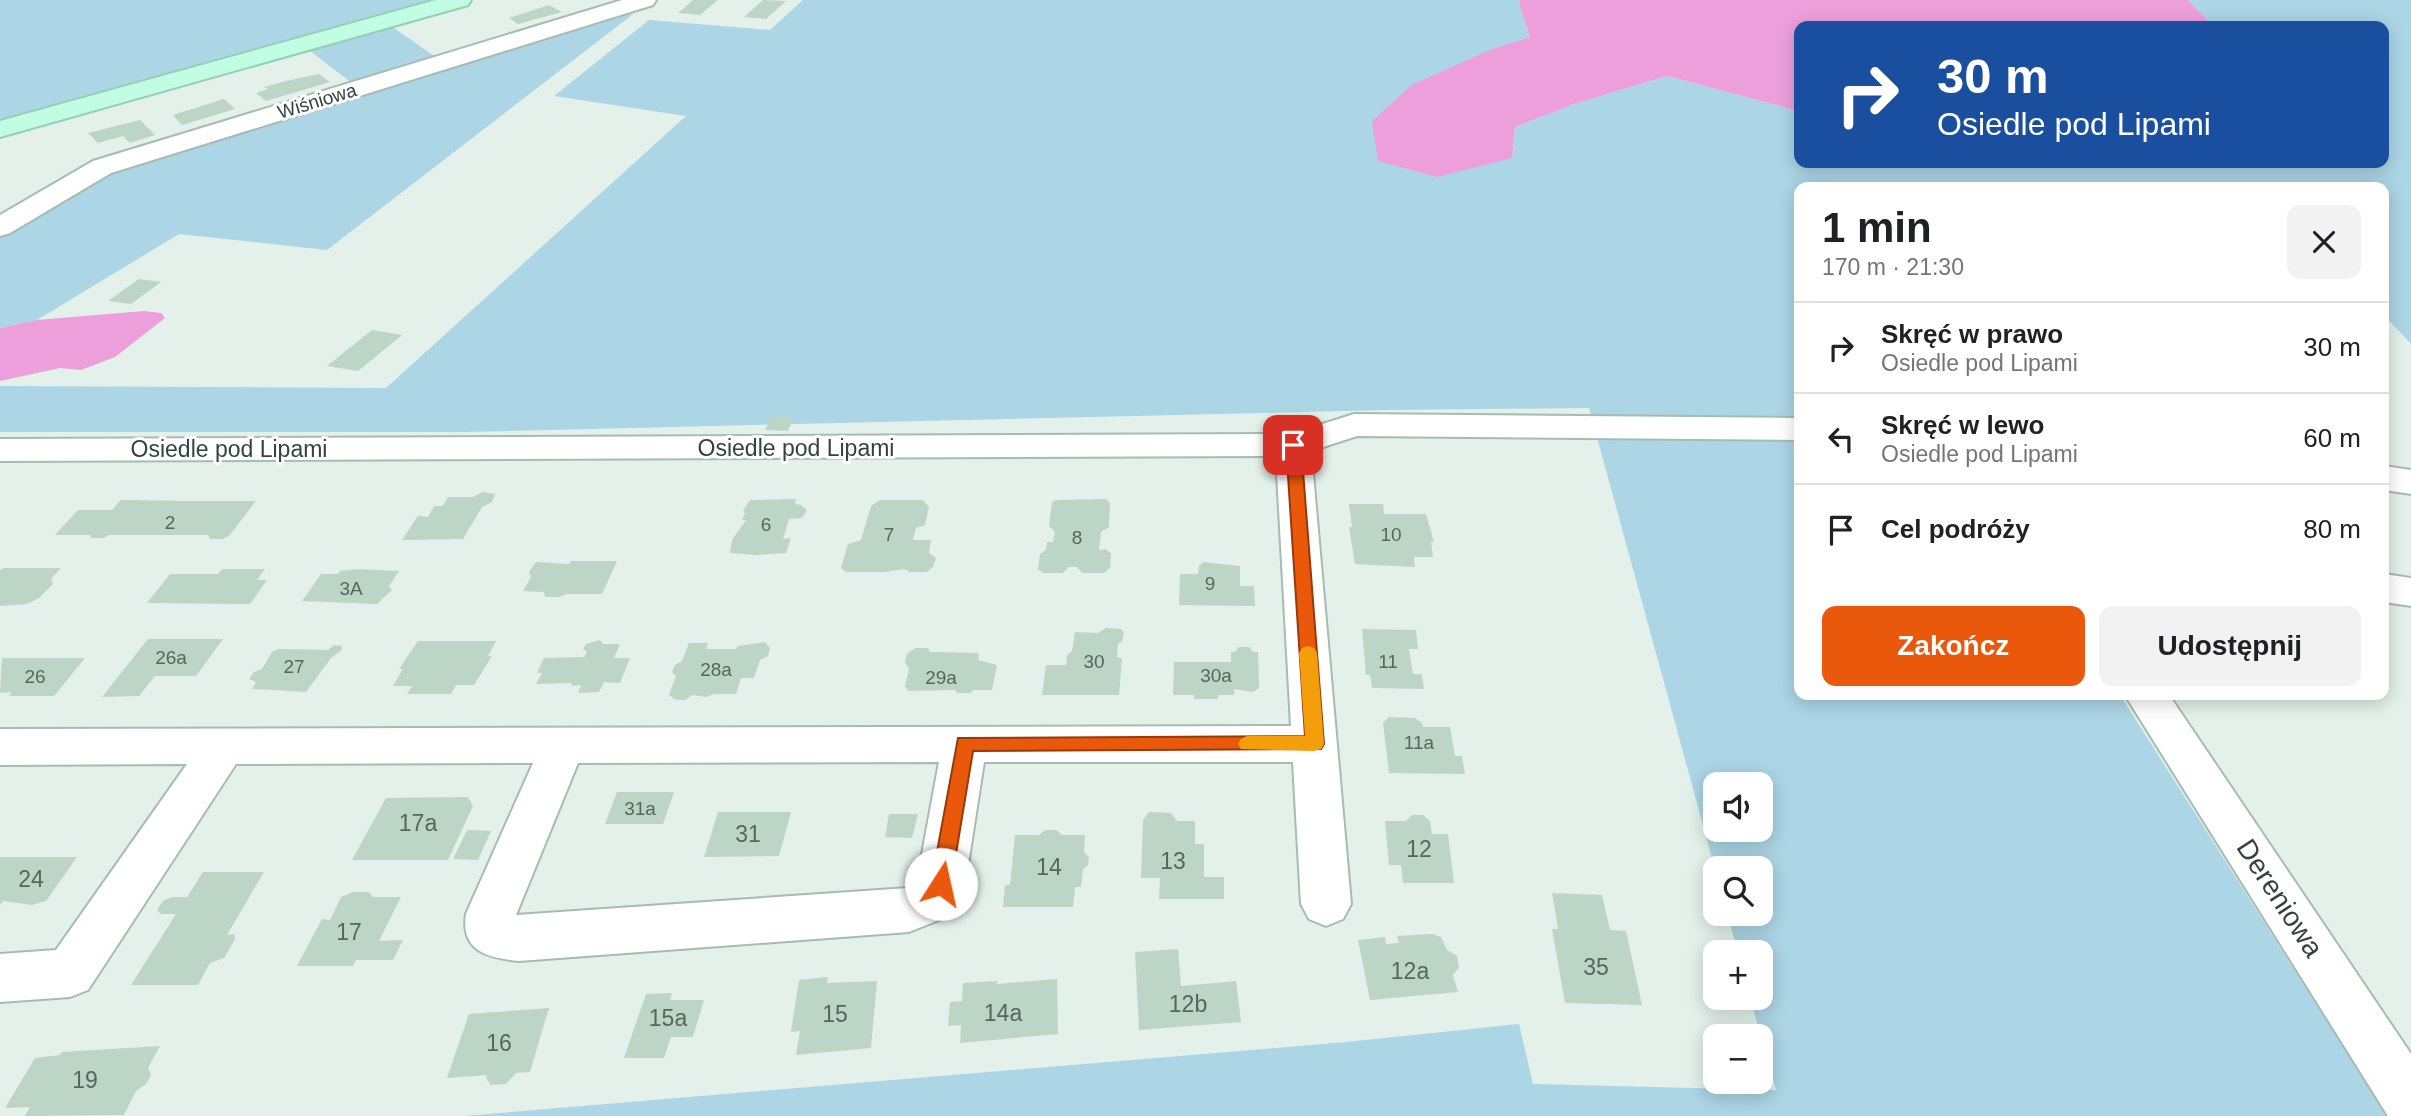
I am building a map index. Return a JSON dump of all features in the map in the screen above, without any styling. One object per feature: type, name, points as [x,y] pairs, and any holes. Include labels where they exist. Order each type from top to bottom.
[{"type":"street","points":[[0,130],[460,0]]},
{"type":"street","name":"Wiśniowa","points":[[0,227],[102,167],[645,0]]},
{"type":"street","name":"Osiedle pod Lipami","points":[[0,450],[1293,445],[1354,425],[1794,429]]},
{"type":"street","points":[[1293,445],[1326,904]]},
{"type":"street","points":[[2389,479],[2411,482]]},
{"type":"street","points":[[2389,589],[2411,592]]},
{"type":"street","name":"Dereniowa","points":[[2149,700],[2411,1102]]},
{"type":"street","points":[[563,745],[491,914],[489,926],[496,936],[533,937],[909,910],[932,901],[941,884],[965,743]]},
{"type":"street","points":[[0,747],[1314,744]]},
{"type":"street","points":[[0,978],[70,973],[224,746]]},
{"type":"shaded area","points":[[0,0],[430,0],[0,120]]},
{"type":"shaded area","points":[[803,0],[1520,0],[1530,37],[1492,49],[1512,158],[1515,127],[1574,104],[1667,76],[1794,110],[1794,168],[2389,168],[2389,21],[2208,21],[2188,0],[2411,0],[2411,344],[2389,320],[2389,182],[1794,182],[1794,700],[2123,700],[2387,1116],[464,1116],[1346,1042],[1519,1024],[1533,1084],[1703,1088],[1703,1094],[1773,1094],[1773,1090],[1776,1090],[1773,1079],[1773,1024],[1757,1024],[1753,1010],[1773,1010],[1773,940],[1735,940],[1730,926],[1773,926],[1773,856],[1711,856],[1708,842],[1773,842],[1773,772],[1703,772],[1703,825],[1589,408],[1385,410],[463,432],[0,432],[0,386],[386,388],[686,116],[554,96],[649,20],[770,30]]},
{"type":"shaded area","points":[[1520,0],[2188,0],[2208,21],[1794,21],[1794,110],[1667,76],[1574,104],[1515,127],[1512,158],[1437,177],[1378,161],[1372,121],[1412,85],[1492,49],[1530,37]]},
{"type":"shaded area","points":[[620,12],[632,15],[327,250],[179,234],[37,320],[0,328],[0,232],[107,168]]},
{"type":"shaded area","points":[[391,26],[437,58],[353,84],[309,50]]},
{"type":"shaded area","points":[[144,311],[161,313],[165,318],[115,357],[81,370],[60,368],[0,381],[0,328],[37,320]]},
{"type":"building","points":[[693,0],[718,0],[700,15],[678,13]]},
{"type":"building","points":[[763,0],[786,1],[766,19],[744,17]]},
{"type":"building","points":[[549,5],[562,12],[518,24],[509,18]]},
{"type":"building","points":[[319,74],[330,82],[266,101],[256,93],[268,89],[264,87]]},
{"type":"building","points":[[224,99],[235,109],[182,125],[173,115]]},
{"type":"building","points":[[140,120],[155,135],[130,143],[123,136],[98,143],[88,133]]},
{"type":"building","points":[[139,279],[161,282],[131,304],[108,301]]},
{"type":"building","points":[[372,330],[402,335],[358,371],[327,366]]},
{"type":"building","points":[[772,416],[794,417],[788,431],[765,430]]},
{"type":"building","points":[[483,492],[495,494],[492,502],[482,507],[463,539],[402,540],[418,516],[428,517],[434,506],[443,506],[448,497],[473,497]]},
{"type":"building","points":[[796,499],[795,504],[807,510],[802,518],[789,519],[783,539],[791,538],[786,553],[730,553],[732,540],[746,520],[742,520],[745,513],[743,511],[750,500]]},
{"type":"building","points":[[1106,499],[1110,503],[1109,527],[1101,532],[1099,550],[1106,549],[1111,554],[1110,568],[1104,573],[1082,573],[1077,567],[1069,567],[1063,573],[1043,573],[1038,569],[1040,554],[1046,550],[1047,542],[1053,542],[1055,532],[1049,526],[1052,502]]},
{"type":"building","points":[[121,500],[256,501],[229,536],[222,539],[210,539],[208,535],[110,535],[91,538],[90,535],[55,535],[78,510],[112,510]]},
{"type":"building","points":[[880,500],[923,500],[929,507],[925,525],[916,528],[913,540],[931,540],[929,553],[936,558],[933,567],[927,572],[910,572],[904,569],[846,572],[841,568],[848,544],[861,540],[871,506]]},
{"type":"building","points":[[1349,504],[1383,504],[1384,514],[1426,514],[1434,542],[1431,542],[1433,557],[1414,557],[1415,567],[1355,564],[1349,527],[1352,527]]},
{"type":"building","points":[[571,561],[617,561],[602,594],[545,597],[544,592],[523,591],[531,577],[529,572],[536,562],[569,564]]},
{"type":"building","points":[[1203,562],[1240,566],[1240,586],[1254,586],[1255,606],[1179,605],[1180,574],[1198,574],[1199,566]]},
{"type":"building","points":[[61,568],[51,579],[53,584],[39,598],[27,604],[0,606],[0,570]]},
{"type":"building","points":[[222,569],[265,569],[257,580],[267,580],[250,604],[147,603],[170,574],[218,574]]},
{"type":"building","points":[[340,571],[399,571],[389,586],[392,590],[377,604],[302,601],[321,574],[338,574]]},
{"type":"building","points":[[1106,628],[1121,629],[1124,633],[1118,644],[1117,657],[1122,658],[1119,695],[1042,695],[1046,665],[1066,665],[1067,655],[1072,651],[1075,632],[1098,633]]},
{"type":"building","points":[[1362,629],[1416,630],[1418,649],[1409,649],[1413,674],[1422,674],[1424,689],[1372,688],[1370,675],[1366,675]]},
{"type":"building","points":[[148,639],[223,639],[196,676],[155,676],[139,696],[102,697]]},
{"type":"building","points":[[600,640],[603,644],[620,644],[614,658],[630,658],[620,683],[604,682],[599,692],[578,693],[581,685],[536,684],[542,673],[537,673],[544,658],[584,657],[587,652],[583,649],[586,644]]},
{"type":"building","points":[[418,641],[496,641],[488,656],[492,656],[474,685],[456,685],[451,694],[407,694],[412,686],[393,686],[403,669],[399,669]]},
{"type":"building","points":[[765,642],[770,648],[768,656],[760,660],[754,678],[741,678],[736,694],[714,694],[706,697],[692,695],[685,700],[676,700],[669,695],[676,676],[672,672],[675,665],[682,661],[689,643],[708,643],[706,649],[736,649],[738,646]]},
{"type":"building","points":[[334,645],[342,646],[342,650],[331,658],[306,692],[252,689],[256,682],[249,679],[254,672],[262,669],[272,652],[278,649],[328,650]]},
{"type":"building","points":[[1239,647],[1249,647],[1253,652],[1258,652],[1259,688],[1253,692],[1234,689],[1234,695],[1218,695],[1218,699],[1194,699],[1194,695],[1173,695],[1174,662],[1231,662],[1231,652],[1235,652]]},
{"type":"building","points":[[915,648],[928,648],[930,652],[979,653],[978,660],[997,665],[992,690],[973,690],[970,693],[957,693],[955,690],[908,691],[905,686],[909,669],[905,663],[907,654]]},
{"type":"building","points":[[2,658],[85,658],[54,696],[9,696],[12,692],[0,693]]},
{"type":"building","points":[[1389,717],[1415,718],[1423,727],[1450,727],[1455,756],[1462,756],[1465,774],[1389,773],[1383,723]]},
{"type":"building","points":[[617,792],[674,792],[663,824],[605,824]]},
{"type":"building","points":[[468,797],[473,806],[448,860],[352,860],[386,798]]},
{"type":"building","points":[[718,812],[791,812],[779,856],[704,857]]},
{"type":"building","points":[[1149,812],[1171,813],[1177,821],[1195,821],[1195,844],[1204,844],[1204,877],[1224,877],[1224,899],[1159,899],[1160,878],[1141,878],[1143,820]]},
{"type":"building","points":[[889,814],[918,814],[912,838],[885,837]]},
{"type":"building","points":[[1412,815],[1423,815],[1430,821],[1432,834],[1448,834],[1454,883],[1403,883],[1401,865],[1389,865],[1385,821],[1406,821]]},
{"type":"building","points":[[467,830],[491,831],[478,860],[453,859]]},
{"type":"building","points":[[1045,830],[1056,830],[1062,835],[1085,835],[1084,852],[1089,857],[1088,865],[1083,869],[1081,887],[1075,887],[1073,907],[1003,907],[1005,885],[1010,885],[1015,835],[1039,835]]},
{"type":"building","points":[[0,857],[77,857],[46,901],[32,905],[3,901],[0,905]]},
{"type":"building","points":[[203,872],[264,872],[227,935],[234,934],[235,939],[224,958],[210,963],[198,985],[131,985],[176,914],[161,914],[157,910],[163,901],[172,897],[187,897]]},
{"type":"building","points":[[353,892],[369,892],[373,897],[401,897],[379,941],[403,940],[393,960],[356,960],[353,966],[297,966],[322,919],[330,920],[341,897]]},
{"type":"building","points":[[1552,893],[1602,895],[1610,930],[1626,931],[1642,1005],[1565,1003],[1552,929],[1558,929]]},
{"type":"building","points":[[1433,934],[1441,937],[1447,950],[1457,956],[1459,967],[1453,975],[1458,992],[1370,1000],[1358,940],[1385,937],[1386,944],[1399,943],[1397,936]]},
{"type":"building","points":[[1178,949],[1181,986],[1236,981],[1241,1022],[1139,1030],[1135,952]]},
{"type":"building","points":[[828,977],[827,983],[877,981],[871,1048],[796,1055],[800,1031],[791,1032],[799,980]]},
{"type":"building","points":[[1057,979],[1058,1034],[960,1043],[961,1025],[948,1026],[950,1002],[962,1001],[963,983],[997,981],[997,984]]},
{"type":"building","points":[[672,993],[670,1000],[704,1000],[693,1037],[671,1037],[664,1058],[624,1058],[646,994]]},
{"type":"building","points":[[549,1008],[530,1072],[516,1073],[506,1084],[491,1085],[487,1075],[447,1078],[469,1014]]},
{"type":"building","points":[[160,1046],[148,1068],[151,1075],[146,1084],[136,1091],[124,1115],[25,1116],[30,1107],[5,1108],[35,1058],[60,1055],[62,1052]]},
{"type":"slow traffic","points":[[1247,744],[1314,744],[1308,653]]},
{"type":"route","points":[[941,884],[965,743],[1314,744],[1293,445]]}]
